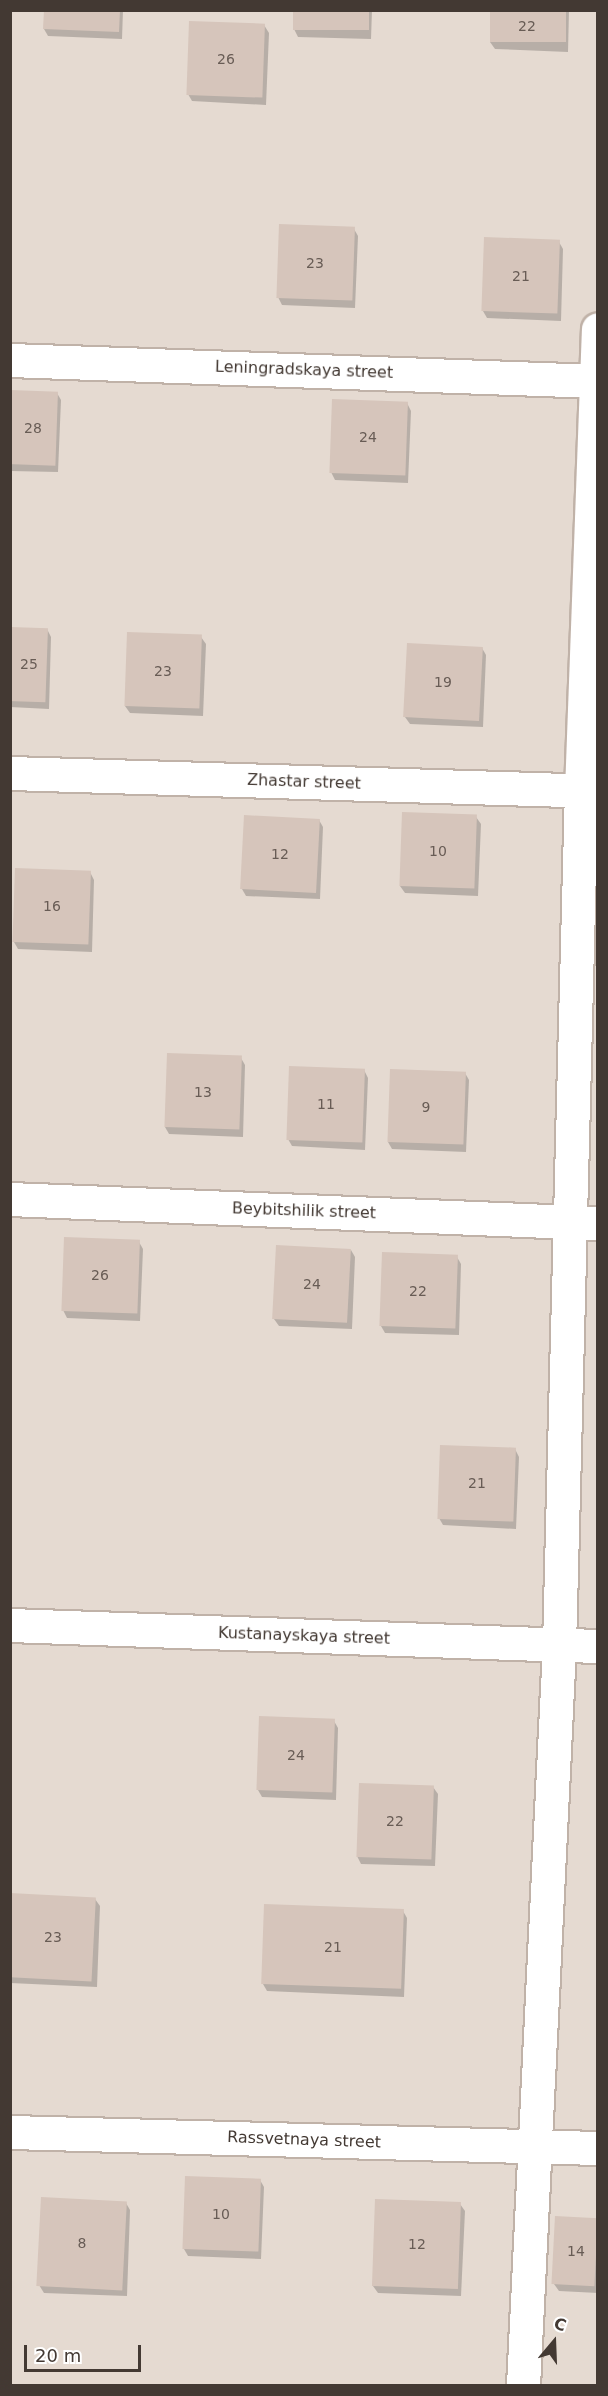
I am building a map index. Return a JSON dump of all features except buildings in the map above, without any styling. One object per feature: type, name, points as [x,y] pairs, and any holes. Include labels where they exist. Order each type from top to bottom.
[{"type":"street","points":[[523,2385],[532,2147],[585,1223],[597,329]]},
{"type":"street","name":"Leningradskaya street","points":[[10,360],[597,381]]},
{"type":"street","name":"Zhastar street","points":[[10,772],[589,791]]},
{"type":"street","name":"Beybitshilik street","points":[[10,1198],[585,1223]]},
{"type":"street","name":"Kustanayskaya street","points":[[10,1625],[597,1646]]},
{"type":"street","name":"Rassvetnaya street","points":[[10,2132],[597,2148]]},
{"type":"shaded area","points":[[11,11],[597,11],[597,2385],[11,2385]]}]
